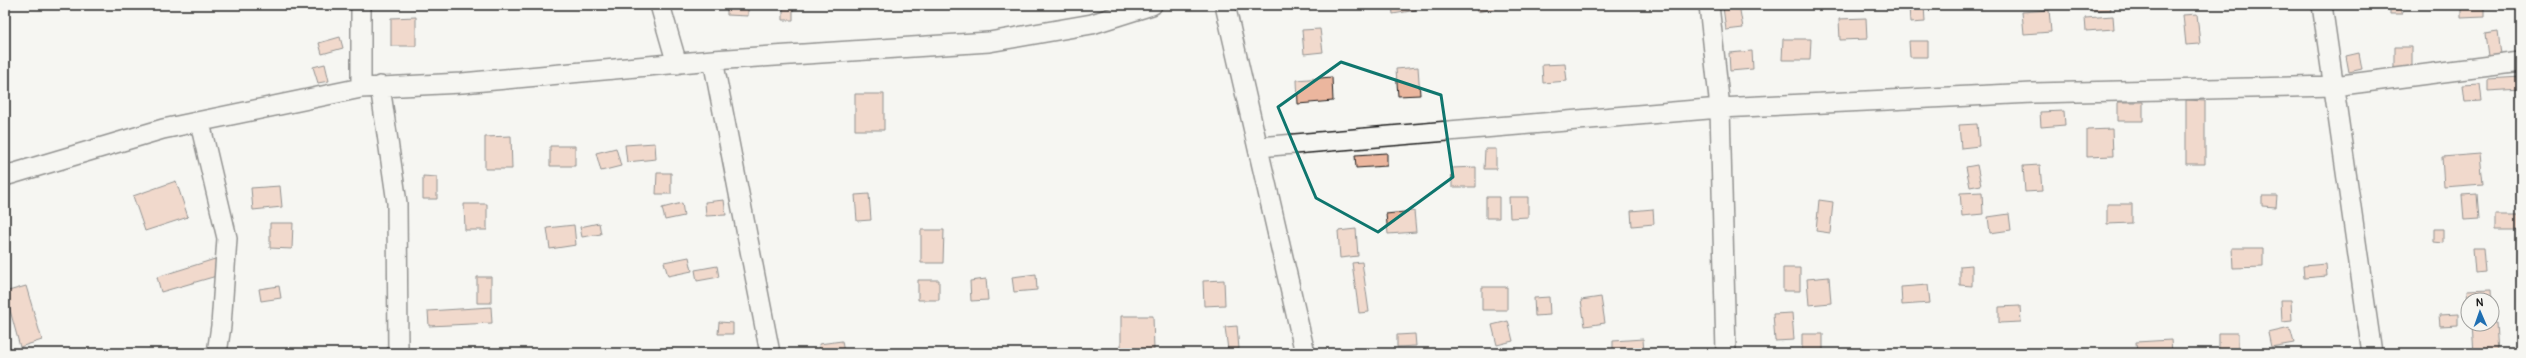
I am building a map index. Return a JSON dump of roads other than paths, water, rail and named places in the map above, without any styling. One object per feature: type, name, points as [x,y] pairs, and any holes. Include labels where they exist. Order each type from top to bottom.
[{"type":"street","points":[[361,5],[370,87],[397,203],[398,353]]},
{"type":"street","points":[[660,5],[677,64]]},
{"type":"street","points":[[5,176],[163,129],[200,123],[370,87],[462,83],[713,60],[989,42],[1092,24],[1152,5]]},
{"type":"street","points":[[1225,5],[1259,147],[1305,353]]},
{"type":"street","points":[[1709,5],[1720,108],[1726,353]]},
{"type":"street","points":[[2322,5],[2372,353]]},
{"type":"street","points":[[713,60],[770,353]]},
{"type":"street","points":[[1259,147],[1720,108],[2033,93],[2334,86],[2521,62]]},
{"type":"street","points":[[200,123],[227,238],[221,326],[217,353]]}]
